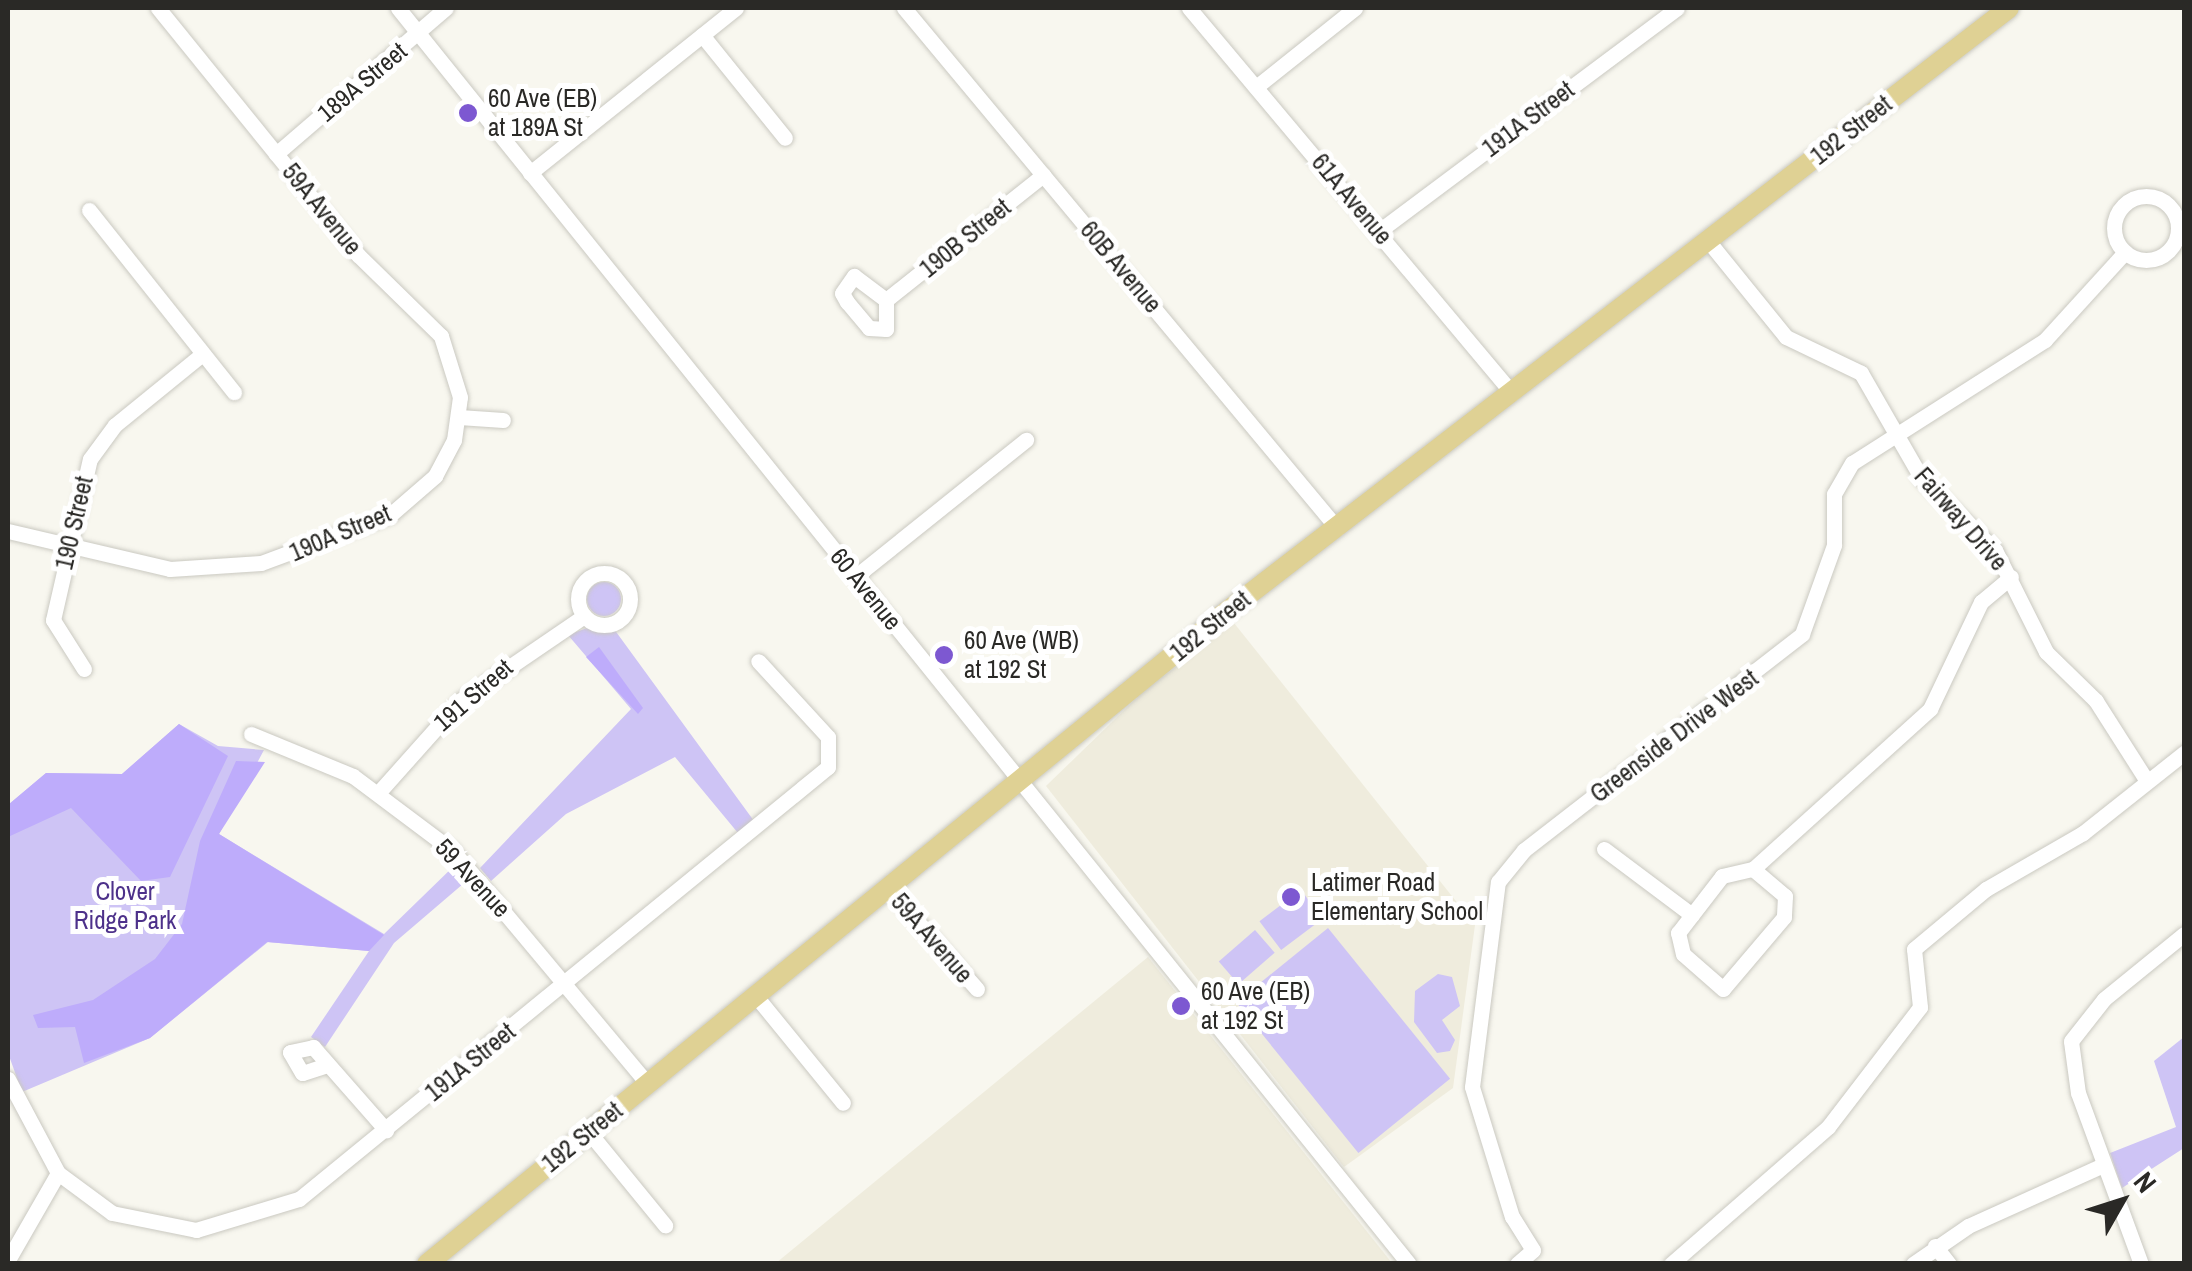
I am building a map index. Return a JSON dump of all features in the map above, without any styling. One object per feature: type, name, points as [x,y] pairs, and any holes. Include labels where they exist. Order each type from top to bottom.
[{"type":"main road","name":"192 Street","points":[[426,1264],[1020,778],[2009,8]]},
{"type":"street","name":"59A Avenue","points":[[158,8],[358,255],[441,336],[459,417]]},
{"type":"street","name":"60 Avenue","points":[[398,8],[1409,1264]]},
{"type":"street","name":"189A Street","points":[[276,154],[446,8]]},
{"type":"street","points":[[530,172],[736,8]]},
{"type":"street","name":"60B Avenue","points":[[904,8],[1338,528]]},
{"type":"street","name":"61A Avenue","points":[[1189,8],[1512,393]]},
{"type":"street","points":[[1256,87],[1355,8]]},
{"type":"street","name":"191A Street","points":[[1379,232],[1677,8]]},
{"type":"street","points":[[702,35],[784,138]]},
{"type":"street","name":"190B Street","points":[[886,300],[1043,175]]},
{"type":"street","points":[[2144,196],[2172,209],[2178,229],[2164,255],[2125,252],[2115,222],[2125,204],[2144,196]]},
{"type":"street","points":[[89,210],[201,356],[234,392]]},
{"type":"street","name":"Fairway Drive","points":[[1709,242],[1786,337],[1861,373],[1931,491],[1983,536],[2011,577],[2046,652],[2096,700],[2147,781]]},
{"type":"street","name":"Greenside Drive West","points":[[1546,1264],[1512,1217],[1472,1087],[1498,882],[1524,850],[1705,705],[1789,650],[1834,545],[1841,477],[1893,430],[2045,340],[2125,252]]},
{"type":"street","name":"190 Street","points":[[84,669],[53,620],[67,551],[97,446],[201,356]]},
{"type":"street","points":[[459,417],[503,420]]},
{"type":"street","name":"190A Street","points":[[8,531],[67,551],[170,569],[261,564],[371,526],[435,476],[459,417]]},
{"type":"street","points":[[856,576],[1026,440]]},
{"type":"street","points":[[1752,869],[1786,896],[1784,917],[1723,989],[1683,954],[1678,933],[1722,876],[1752,869],[1930,709],[1981,602],[2011,577]]},
{"type":"street","name":"191 Street","points":[[379,792],[472,690],[584,616]]},
{"type":"street","name":"191A Street","points":[[58,1173],[134,1221],[212,1228],[299,1199],[828,768],[834,751],[758,661]]},
{"type":"street","name":"59 Avenue","points":[[251,734],[379,792],[454,851],[647,1083]]},
{"type":"street","points":[[1671,1264],[1828,1127],[1920,1006],[1914,950],[1986,888],[2083,834],[2184,753]]},
{"type":"street","points":[[1604,849],[1692,915]]},
{"type":"street","name":"59A Avenue","points":[[887,887],[976,989]]},
{"type":"street","points":[[2142,1264],[2102,1165],[2071,1041],[2104,999],[2184,934]]},
{"type":"street","points":[[755,995],[843,1103]]},
{"type":"street","points":[[327,1066],[386,1130]]},
{"type":"street","points":[[8,1079],[58,1173],[8,1260]]},
{"type":"street","points":[[588,1132],[665,1225]]},
{"type":"street","points":[[1914,1264],[1935,1246],[2102,1165]]},
{"type":"street","points":[[1935,1246],[1949,1264]]},
{"type":"street","points":[[1516,1264],[1533,1250]]},
{"type":"shaded area","name":"Latimer Road Elementary School","points":[[1234,623],[1475,925],[1453,1088],[1344,1167],[1046,786],[1144,691]]},
{"type":"shaded area","points":[[599,647],[643,708],[638,714],[586,657]]},
{"type":"shaded area","points":[[179,724],[228,756],[170,877],[141,881],[71,808],[8,837],[8,805],[46,773],[122,774]]},
{"type":"shaded area","points":[[236,761],[265,762],[219,834],[384,935],[369,951],[267,942],[150,1038],[84,1063],[75,1027],[38,1028],[33,1015],[93,1000],[155,959],[182,924],[200,841]]},
{"type":"shaded area","points":[[1148,957],[1392,1263],[776,1263]]},
{"type":"green space","points":[[604,582],[616,587],[621,599],[616,611],[604,616],[592,611],[587,599],[592,587]]},
{"type":"green space","points":[[587,628],[614,629],[754,821],[738,833],[675,757],[566,814],[491,881],[480,868],[631,709],[568,635]]},
{"type":"green space","name":"Clover Ridge Park","points":[[179,724],[218,746],[264,750],[219,834],[384,934],[457,863],[470,878],[394,943],[325,1047],[311,1037],[369,951],[268,942],[150,1038],[22,1092],[8,1053],[8,805],[46,773],[122,774]]},
{"type":"green space","points":[[1301,890],[1323,919],[1281,950],[1259,921]]},
{"type":"green space","points":[[1328,928],[1450,1079],[1358,1153],[1236,1002]]},
{"type":"green space","points":[[1255,930],[1275,953],[1238,984],[1219,961]]},
{"type":"green space","points":[[1438,974],[1452,977],[1460,1006],[1442,1020],[1455,1040],[1450,1051],[1437,1053],[1414,1022],[1415,991]]},
{"type":"green space","points":[[2184,1037],[2184,1148],[2122,1188],[2110,1153],[2176,1127],[2154,1061]]},
{"type":"place","name":"60 Ave (EB) at 189A St","points":[[468,113]]},
{"type":"place","name":"60 Ave (WB) at 192 St","points":[[944,655]]},
{"type":"place","name":"Latimer Road Elementary School","points":[[1291,897]]},
{"type":"place","name":"60 Ave (EB) at 192 St","points":[[1181,1006]]}]
